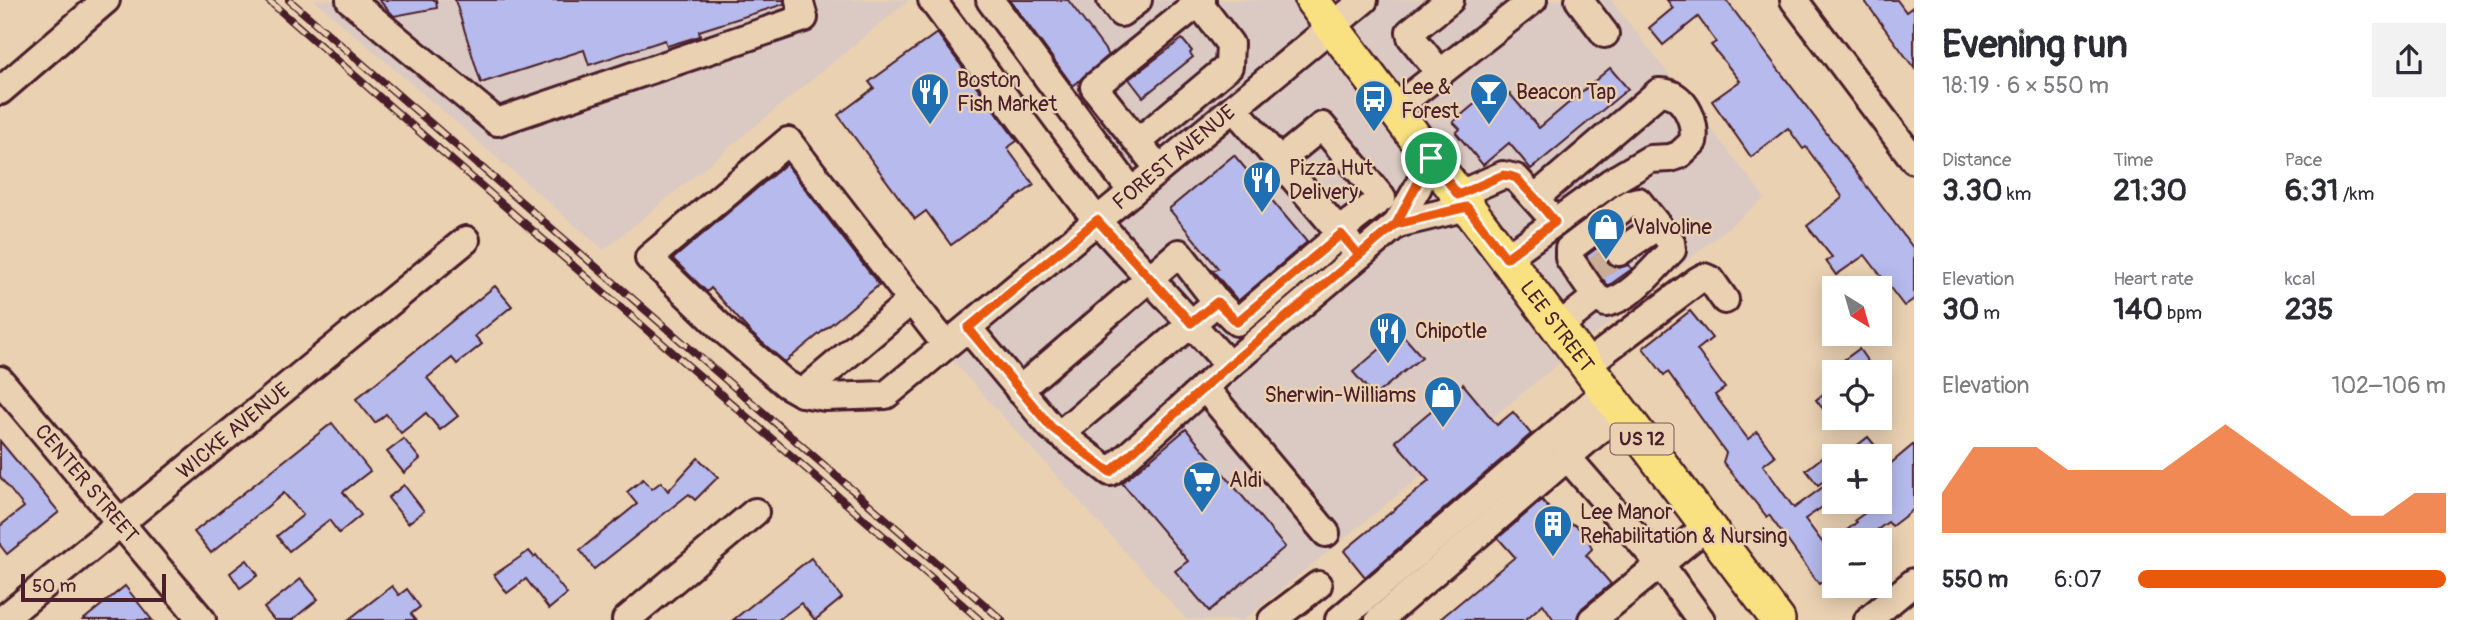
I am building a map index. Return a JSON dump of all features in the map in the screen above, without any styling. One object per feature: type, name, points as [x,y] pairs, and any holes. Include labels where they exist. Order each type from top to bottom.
[{"type":"main road","name":"LEE STREET","points":[[1312,0],[1778,620]]},
{"type":"street","points":[[0,91],[106,0]]},
{"type":"street","points":[[351,0],[497,122],[804,18],[799,0]]},
{"type":"street","points":[[932,0],[1097,220],[1191,323],[1227,367]]},
{"type":"street","points":[[990,0],[1132,192]]},
{"type":"street","points":[[1111,0],[1121,13],[1139,0]]},
{"type":"street","name":"FOREST AVENUE","points":[[802,393],[825,397],[886,395],[1364,0]]},
{"type":"street","points":[[1440,73],[1411,37],[1410,32],[1450,0]]},
{"type":"street","points":[[1394,109],[1533,0]]},
{"type":"street","points":[[1578,0],[1605,34]]},
{"type":"street","points":[[1794,0],[1914,160]]},
{"type":"street","points":[[1138,142],[1229,66],[1230,44],[1200,1],[1094,87],[1159,169]]},
{"type":"street","points":[[1506,258],[1611,182],[1650,159],[1671,158],[1686,149],[1693,142],[1694,122],[1674,95],[1659,92],[1535,198]]},
{"type":"street","points":[[1234,108],[1359,255]]},
{"type":"street","points":[[1019,390],[1179,253],[1217,302],[1237,322],[1382,198],[1322,126],[1279,161]]},
{"type":"street","points":[[912,300],[802,393],[766,369],[649,258],[788,141],[912,300],[946,345]]},
{"type":"street","points":[[1396,224],[1431,158]]},
{"type":"street","points":[[968,328],[1051,427],[1110,472],[1227,367],[1396,224],[1463,201],[1503,175],[1516,178],[1555,222]]},
{"type":"street","points":[[1638,201],[1658,226],[1671,242],[1672,250],[1646,277],[1618,298],[1606,303],[1569,258],[1569,249],[1630,203],[1638,201]]},
{"type":"street","points":[[1619,252],[1658,226]]},
{"type":"street","name":"WICKE AVENUE","points":[[2,620],[466,240]]},
{"type":"street","points":[[1586,365],[1704,277],[1712,280],[1725,300]]},
{"type":"street","points":[[1558,327],[1591,282]]},
{"type":"street","points":[[1060,435],[1217,302]]},
{"type":"street","name":"CENTER STREET","points":[[0,380],[202,620]]},
{"type":"street","points":[[1204,387],[1325,533]]},
{"type":"street","points":[[1379,620],[1567,457],[1613,401]]},
{"type":"street","points":[[1339,620],[1613,401]]},
{"type":"street","points":[[1567,457],[1660,565],[1701,620]]},
{"type":"street","points":[[626,620],[755,512]]},
{"type":"street","points":[[1592,620],[1707,526]]},
{"type":"street","points":[[1868,620],[1914,582]]},
{"type":"street","points":[[1272,620],[1318,585]]},
{"type":"shaded area","points":[[314,0],[909,0],[604,250]]},
{"type":"shaded area","points":[[985,0],[1611,0],[1765,198],[1244,620],[1187,620],[932,338],[1120,181]]},
{"type":"building","points":[[379,0],[436,0],[437,8],[394,16]]},
{"type":"building","points":[[455,0],[784,0],[784,4],[699,31],[700,36],[667,46],[665,40],[589,65],[584,50],[481,83]]},
{"type":"building","points":[[1010,0],[1068,0],[1109,55],[1073,86]]},
{"type":"building","points":[[1667,0],[1726,0],[1914,249],[1914,299],[1904,306],[1892,290],[1892,276],[1881,276],[1865,255],[1836,275],[1826,261],[1832,257],[1807,226],[1842,198],[1841,195],[1806,147],[1803,149],[1788,128],[1751,157],[1712,101],[1740,81],[1711,45],[1716,42],[1698,17],[1663,45],[1649,28],[1673,8]]},
{"type":"building","points":[[1864,0],[1897,0],[1906,12],[1914,6],[1914,68]]},
{"type":"building","name":"Boston Fish Market","points":[[937,33],[1017,141],[1007,148],[1034,185],[951,245],[926,211],[915,219],[838,115],[874,88],[869,82]]},
{"type":"building","points":[[1182,39],[1192,51],[1190,53],[1193,57],[1143,97],[1129,79]]},
{"type":"building","points":[[1610,68],[1628,89],[1531,169],[1509,143],[1483,165],[1456,133],[1460,129],[1453,122],[1477,102],[1483,109],[1490,103],[1494,107],[1510,94],[1539,128]]},
{"type":"building","points":[[1234,155],[1307,242],[1238,301],[1213,271],[1218,268],[1169,209]]},
{"type":"building","points":[[786,164],[879,285],[785,362],[751,333],[711,288],[707,292],[673,259]]},
{"type":"building","points":[[1609,239],[1603,252],[1606,261],[1611,266],[1619,268],[1628,265],[1632,269],[1608,286],[1586,256]]},
{"type":"building","points":[[495,286],[512,306],[475,336],[482,344],[457,364],[452,358],[427,378],[458,416],[440,430],[426,413],[401,433],[386,414],[375,423],[356,399]]},
{"type":"building","points":[[1690,311],[1712,338],[1697,350],[1725,388],[1715,395],[1748,439],[1757,432],[1775,456],[1763,465],[1794,508],[1822,488],[1822,507],[1805,519],[1822,542],[1822,582],[1819,584],[1769,515],[1767,517],[1723,462],[1726,453],[1668,372],[1664,375],[1643,348]]},
{"type":"building","name":"Chipotle","points":[[1400,332],[1422,357],[1374,396],[1353,372]]},
{"type":"building","points":[[1859,349],[1867,360],[1844,360]]},
{"type":"building","points":[[1463,384],[1497,425],[1513,412],[1531,434],[1365,577],[1344,551],[1429,481],[1395,441]]},
{"type":"building","points":[[1822,395],[1822,408],[1816,400]]},
{"type":"building","points":[[332,423],[370,471],[343,492],[361,515],[339,533],[329,520],[289,551],[277,536],[303,515],[284,493],[211,553],[194,532]]},
{"type":"building","name":"Aldi","points":[[1186,429],[1285,547],[1209,611],[1175,571],[1188,561],[1122,483]]},
{"type":"building","points":[[1868,437],[1874,444],[1859,444]]},
{"type":"building","points":[[404,439],[420,459],[404,473],[387,452]]},
{"type":"building","points":[[0,441],[59,512],[7,554],[0,545],[0,526],[24,507],[0,477]]},
{"type":"building","points":[[1914,444],[1914,509],[1892,526],[1888,522],[1880,528],[1850,528],[1863,514],[1892,514],[1892,462]]},
{"type":"building","points":[[698,458],[718,477],[695,500],[689,494],[594,569],[580,550],[637,504],[627,492],[643,479],[652,489],[661,482],[668,491]]},
{"type":"building","points":[[1822,458],[1822,482],[1818,485],[1806,470]]},
{"type":"building","points":[[404,485],[424,511],[408,523],[388,498]]},
{"type":"building","name":"Lee Manor Rehabilitation & Nursing","points":[[1542,500],[1564,527],[1573,524],[1586,533],[1592,549],[1586,555],[1611,584],[1582,608],[1577,620],[1554,620],[1543,604],[1525,620],[1439,620],[1515,557],[1498,538]]},
{"type":"building","points":[[529,551],[534,557],[536,555],[567,594],[549,609],[526,579],[507,593],[494,575]]},
{"type":"building","points":[[811,558],[842,598],[815,620],[801,603],[778,620],[733,620]]},
{"type":"building","points":[[247,560],[258,575],[240,588],[230,573]]},
{"type":"building","points":[[301,579],[318,599],[292,620],[274,620],[264,608]]},
{"type":"building","points":[[125,586],[152,620],[83,620]]},
{"type":"building","points":[[392,586],[399,595],[407,589],[420,607],[411,614],[416,620],[348,620]]},
{"type":"tunnel","points":[[1594,270],[1619,252]]},
{"type":"railway","points":[[268,0],[980,620]]},
{"type":"railway","points":[[289,0],[1002,620]]},
{"type":"place","name":"Boston Fish Market","points":[[930,126]]},
{"type":"place","name":"Beacon Tap","points":[[1489,126]]},
{"type":"place","name":"Lee & Forest","points":[[1374,133]]},
{"type":"place","name":"Pizza Hut Delivery","points":[[1262,214]]},
{"type":"place","name":"Valvoline","points":[[1606,261]]},
{"type":"place","name":"Chipotle","points":[[1388,365]]},
{"type":"place","name":"Sherwin-Williams","points":[[1443,429]]},
{"type":"place","name":"Aldi","points":[[1202,514]]},
{"type":"place","name":"Lee Manor Rehabilitation & Nursing","points":[[1553,558]]},
{"type":"route","points":[[1431,158],[1418,187],[1396,224],[1359,255],[1341,234],[1237,322],[1217,302],[1191,323],[1097,220],[968,328],[1051,427],[1110,472],[1227,367],[1396,224],[1467,207],[1506,258],[1555,222],[1516,178],[1503,175],[1458,195],[1431,158]]}]
